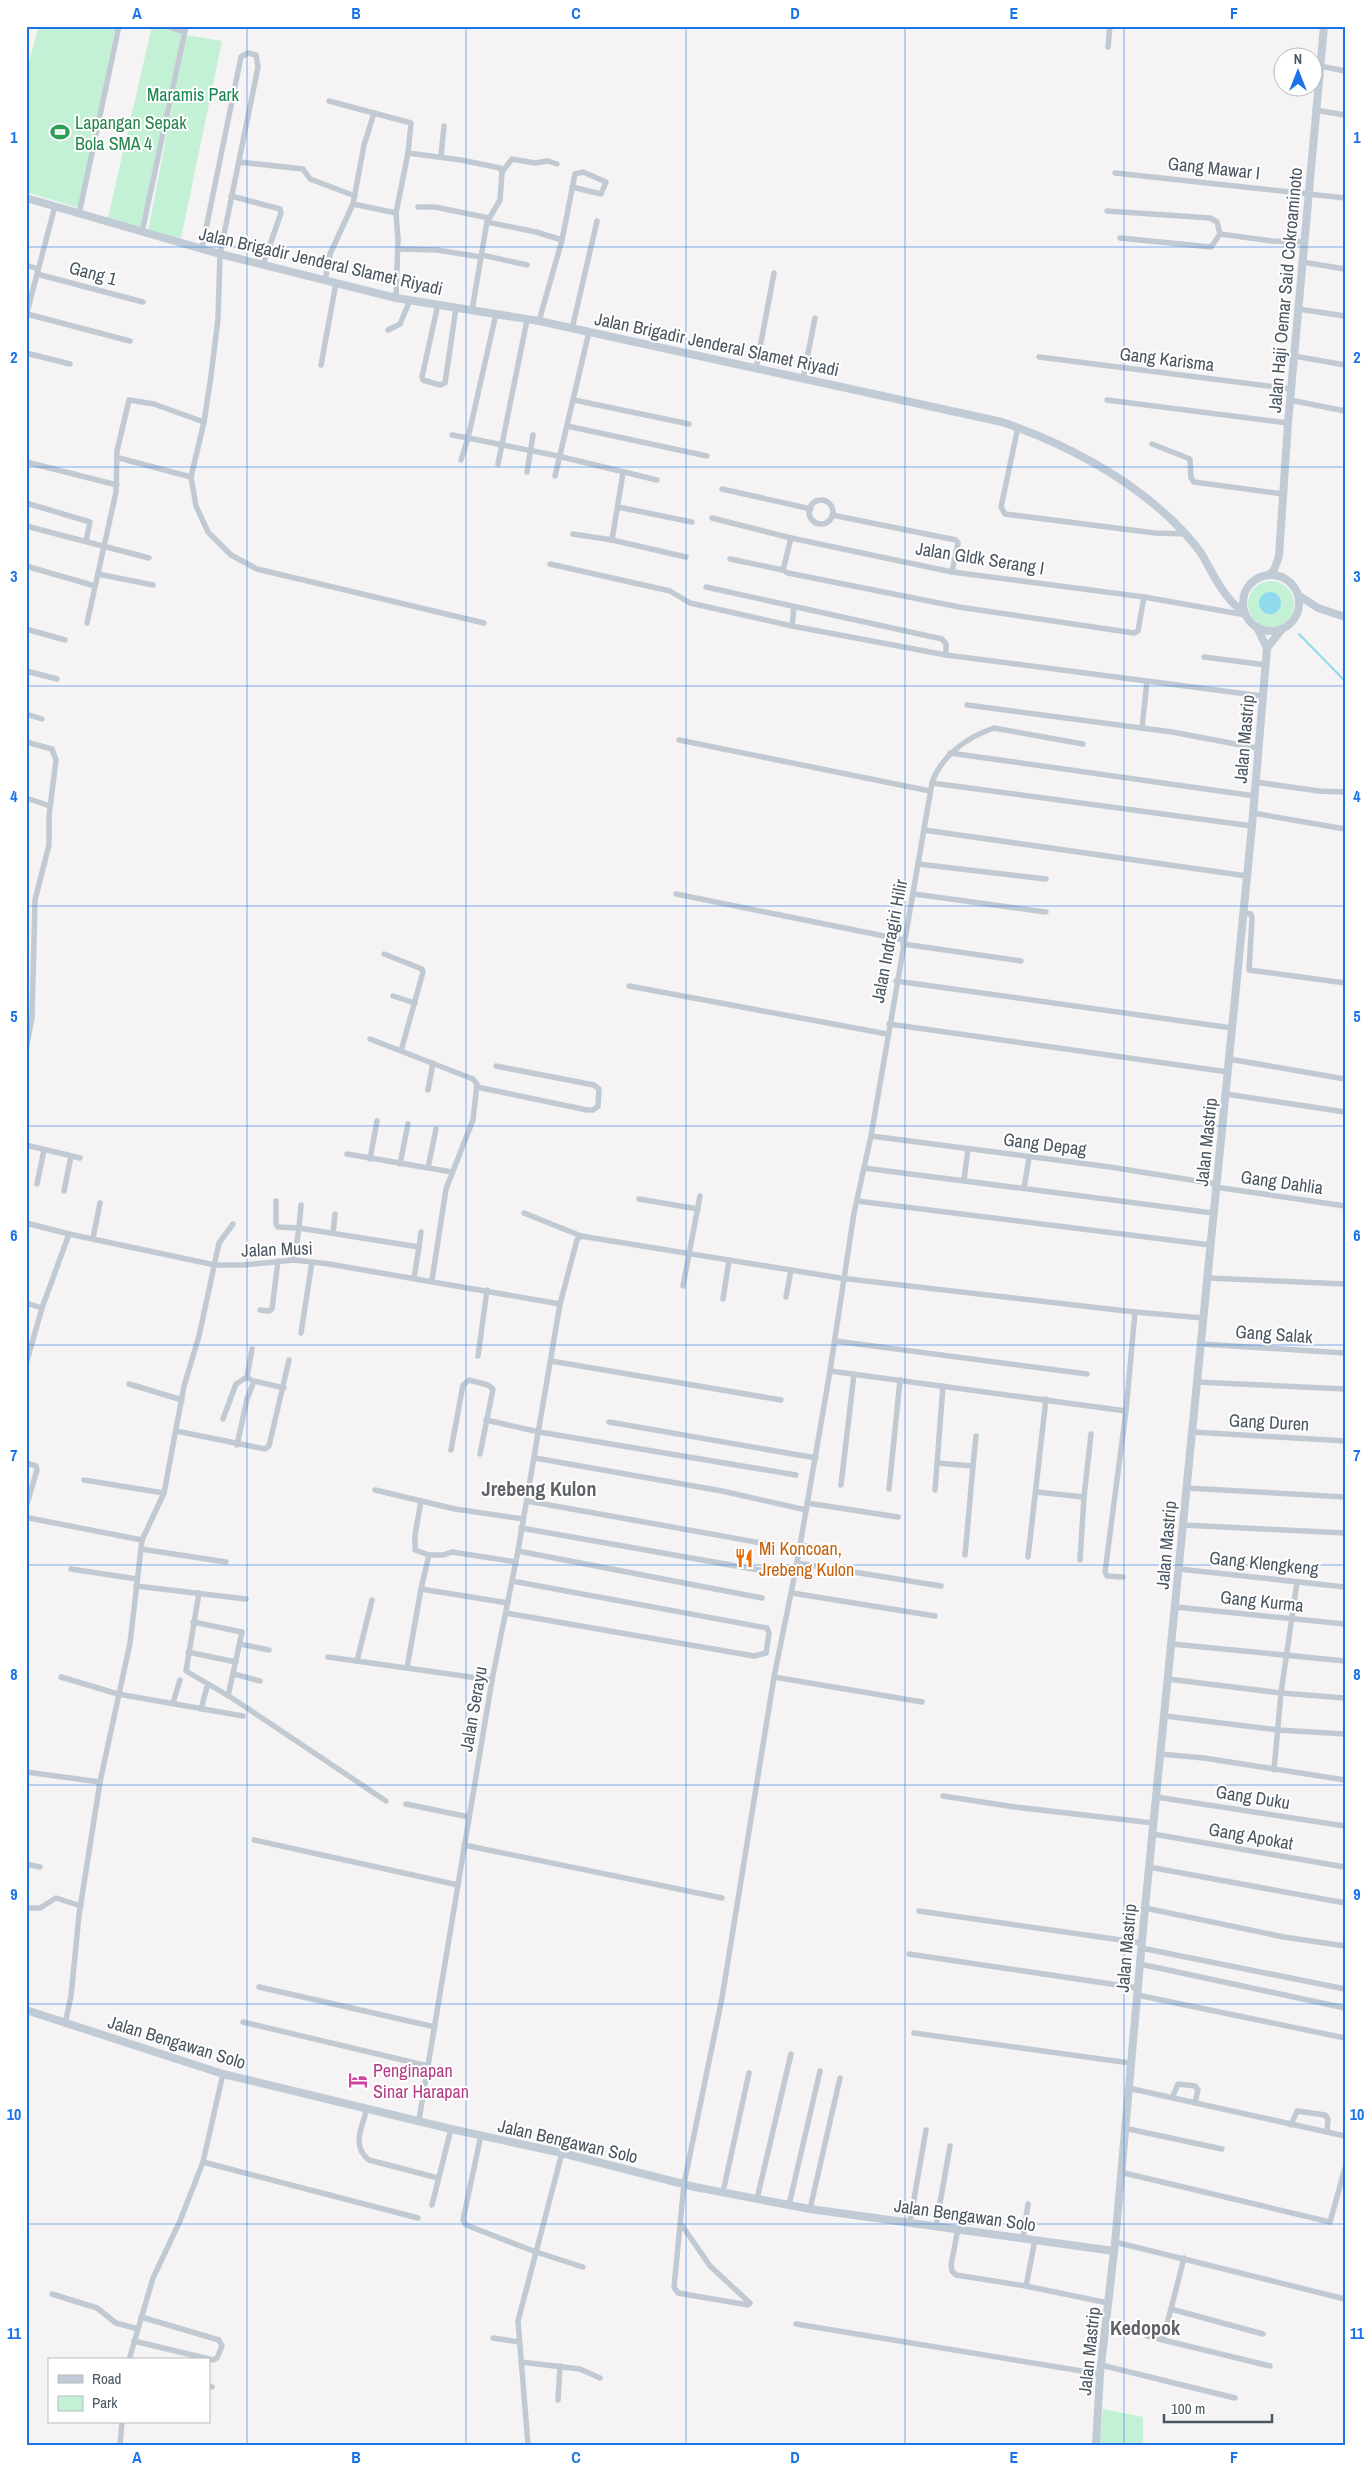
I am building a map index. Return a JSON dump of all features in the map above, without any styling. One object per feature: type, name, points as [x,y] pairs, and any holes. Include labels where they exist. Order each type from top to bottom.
[{"type":"main road","name":"Jalan Haji Oemar Said Cokroaminoto","points":[[1322,48],[1324,26]]},
{"type":"main road","name":"Jalan Haji Oemar Said Cokroaminoto","points":[[1279,556],[1288,423],[1316,98]]},
{"type":"main road","name":"Jalan Brigadir Jenderal Slamet Riyadi","points":[[26,198],[220,254],[396,298],[539,321],[967,413],[1018,427],[1061,445],[1118,479],[1155,506],[1186,534],[1200,552],[1226,594],[1245,613]]},
{"type":"main road","points":[[1279,556],[1274,570],[1269,575],[1253,582],[1244,596],[1245,613],[1257,627],[1274,631],[1282,629]]},
{"type":"main road","points":[[1279,556],[1287,580],[1298,594],[1318,608],[1345,617]]},
{"type":"main road","points":[[1269,575],[1287,580]]},
{"type":"main road","points":[[1226,594],[1244,596]]},
{"type":"main road","points":[[1267,648],[1282,629],[1294,619],[1297,612],[1298,594]]},
{"type":"main road","points":[[1297,612],[1309,608],[1318,608]]},
{"type":"main road","name":"Jalan Mastrip","points":[[1096,2445],[1100,2374],[1115,2246],[1120,2172],[1152,1834],[1248,876],[1267,648],[1257,627]]},
{"type":"main road","name":"Jalan Bengawan Solo","points":[[26,2010],[223,2074],[451,2129],[562,2153],[684,2184],[810,2209],[1035,2240],[1115,2246]]},
{"type":"street","points":[[79,214],[119,26]]},
{"type":"street","points":[[142,232],[185,30],[166,26]]},
{"type":"street","points":[[1108,48],[1110,26]]},
{"type":"street","points":[[202,248],[240,57],[248,53],[256,55],[258,67],[240,162],[230,196],[220,254],[218,319],[204,422],[191,477],[196,506],[208,532],[231,555],[257,569],[484,623]]},
{"type":"street","points":[[1324,67],[1345,71]]},
{"type":"street","points":[[329,100],[411,123],[408,153],[396,213],[398,249],[396,298]]},
{"type":"street","points":[[1315,110],[1345,115]]},
{"type":"street","points":[[325,281],[330,254],[353,204],[364,145],[374,113]]},
{"type":"street","points":[[441,157],[444,126]]},
{"type":"street","points":[[408,153],[493,166],[500,168],[502,172]]},
{"type":"street","points":[[472,310],[488,220],[500,200],[502,172],[512,159],[535,163],[548,161],[557,164]]},
{"type":"street","points":[[240,162],[303,169],[310,179],[355,196]]},
{"type":"street","points":[[539,321],[562,240],[572,187],[575,174],[579,172],[606,182],[601,194],[572,187]]},
{"type":"street","name":"Gang Mawar I","points":[[1115,173],[1345,198]]},
{"type":"street","points":[[230,196],[280,209],[281,213],[263,265]]},
{"type":"street","points":[[353,204],[396,213]]},
{"type":"street","points":[[55,206],[27,312],[130,341]]},
{"type":"street","points":[[418,207],[436,207],[562,240]]},
{"type":"street","points":[[1107,211],[1210,218],[1217,222],[1220,234],[1211,247],[1120,238]]},
{"type":"street","points":[[572,328],[597,221]]},
{"type":"street","points":[[1220,234],[1272,241],[1304,242]]},
{"type":"street","points":[[398,249],[437,250],[527,265]]},
{"type":"street","points":[[1302,262],[1345,269]]},
{"type":"street","name":"Gang 1","points":[[26,265],[37,271],[142,302]]},
{"type":"street","points":[[756,369],[774,273]]},
{"type":"street","points":[[321,365],[336,283]]},
{"type":"street","points":[[388,330],[400,324],[410,300]]},
{"type":"street","points":[[438,304],[422,377],[423,380],[440,385],[444,383],[456,308]]},
{"type":"street","points":[[1298,309],[1345,316]]},
{"type":"street","points":[[461,460],[468,438],[496,314]]},
{"type":"street","points":[[803,379],[815,318]]},
{"type":"street","points":[[498,464],[500,446],[527,320]]},
{"type":"street","points":[[555,476],[558,456],[574,400],[589,332]]},
{"type":"street","points":[[26,353],[70,364]]},
{"type":"street","points":[[1294,356],[1345,365]]},
{"type":"street","name":"Gang Karisma","points":[[1039,357],[1291,389]]},
{"type":"street","points":[[87,623],[117,485],[119,458],[117,451],[129,400],[154,404],[204,422]]},
{"type":"street","points":[[574,400],[689,424]]},
{"type":"street","points":[[1107,400],[1288,423]]},
{"type":"street","points":[[1290,400],[1345,412]]},
{"type":"street","points":[[567,426],[707,456]]},
{"type":"street","points":[[1018,427],[1001,507],[1002,512],[1155,533],[1186,534]]},
{"type":"street","points":[[452,435],[530,452],[558,456],[657,480]]},
{"type":"street","points":[[527,472],[533,435]]},
{"type":"street","points":[[1152,444],[1190,459],[1194,482],[1284,494]]},
{"type":"street","points":[[119,458],[191,477]]},
{"type":"street","points":[[26,462],[117,485]]},
{"type":"street","points":[[612,540],[623,473]]},
{"type":"street","points":[[722,489],[811,510]]},
{"type":"street","points":[[819,498],[826,499],[830,502],[832,514],[826,525],[816,525],[810,516],[811,510],[815,501],[819,498]]},
{"type":"street","points":[[26,503],[90,522],[86,541]]},
{"type":"street","points":[[618,507],[692,522]]},
{"type":"street","points":[[832,514],[956,540],[958,543],[952,572]]},
{"type":"street","name":"Jalan Gldk Serang I","points":[[712,518],[791,538],[952,572],[1144,597],[1245,613]]},
{"type":"street","points":[[26,526],[149,558]]},
{"type":"street","points":[[573,534],[612,540],[686,556]]},
{"type":"street","points":[[783,570],[791,538]]},
{"type":"street","points":[[730,559],[961,607],[1134,633],[1138,631],[1144,597]]},
{"type":"street","points":[[550,564],[670,591],[680,595],[687,602],[792,626],[950,655],[1262,696]]},
{"type":"street","points":[[26,566],[95,586]]},
{"type":"street","points":[[98,574],[154,585]]},
{"type":"street","points":[[706,587],[942,639],[950,655]]},
{"type":"street","points":[[792,626],[794,607]]},
{"type":"street","points":[[26,629],[65,640]]},
{"type":"street","points":[[1204,657],[1266,665]]},
{"type":"street","points":[[26,671],[57,679]]},
{"type":"street","points":[[1142,728],[1147,681]]},
{"type":"street","points":[[966,705],[1142,728],[1258,748]]},
{"type":"street","points":[[26,714],[42,719]]},
{"type":"street","name":"Jalan Indragiri Hilir","points":[[681,2224],[710,2266],[750,2302],[748,2305],[675,2291],[684,2184],[722,1998],[774,1677],[801,1545],[801,1509],[807,1503],[811,1457],[835,1341],[840,1278],[871,1136],[882,1033],[889,1024],[902,941],[914,894],[924,830],[926,790],[932,783],[936,769],[950,753],[994,728],[1083,744]]},
{"type":"street","points":[[679,740],[926,790]]},
{"type":"street","points":[[26,742],[46,747],[55,753],[56,760],[50,806],[49,845],[35,900],[30,981],[32,1018],[26,1049]]},
{"type":"street","points":[[950,753],[1255,796]]},
{"type":"street","points":[[1255,782],[1319,791],[1345,792]]},
{"type":"street","points":[[932,783],[1252,826]]},
{"type":"street","points":[[26,798],[50,806]]},
{"type":"street","points":[[1253,813],[1345,830]]},
{"type":"street","points":[[924,830],[1248,876]]},
{"type":"street","points":[[918,864],[1046,879]]},
{"type":"street","points":[[676,894],[902,941],[1021,961]]},
{"type":"street","points":[[914,894],[1046,912]]},
{"type":"street","points":[[1243,913],[1251,914],[1252,918],[1248,967]]},
{"type":"street","points":[[26,924],[34,926]]},
{"type":"street","points":[[26,952],[33,953]]},
{"type":"street","points":[[384,954],[422,969],[423,974],[401,1051]]},
{"type":"street","points":[[1238,966],[1248,967],[1249,970],[1345,983]]},
{"type":"street","points":[[896,981],[1232,1028]]},
{"type":"street","points":[[629,986],[882,1033]]},
{"type":"street","points":[[393,996],[415,1003]]},
{"type":"street","points":[[889,1024],[1228,1072]]},
{"type":"street","points":[[370,1039],[473,1078],[477,1087],[473,1120],[446,1189],[432,1280]]},
{"type":"street","points":[[1229,1059],[1345,1078]]},
{"type":"street","points":[[428,1090],[433,1063]]},
{"type":"street","points":[[477,1087],[587,1110],[593,1110],[598,1106],[599,1089],[594,1085],[496,1066]]},
{"type":"street","points":[[1226,1094],[1345,1112]]},
{"type":"street","points":[[370,1159],[377,1121]]},
{"type":"street","points":[[400,1164],[408,1124]]},
{"type":"street","points":[[428,1168],[436,1129]]},
{"type":"street","name":"Gang Depag","points":[[871,1136],[1110,1167],[1216,1185]]},
{"type":"street","points":[[26,1146],[80,1158]]},
{"type":"street","points":[[964,1180],[968,1149]]},
{"type":"street","points":[[37,1184],[44,1150]]},
{"type":"street","points":[[347,1154],[452,1172]]},
{"type":"street","points":[[64,1191],[71,1156]]},
{"type":"street","points":[[1024,1188],[1029,1158]]},
{"type":"street","points":[[864,1168],[1213,1213]]},
{"type":"street","name":"Gang Dahlia","points":[[1216,1185],[1345,1206]]},
{"type":"street","points":[[684,1286],[700,1196]]},
{"type":"street","points":[[639,1199],[698,1209]]},
{"type":"street","points":[[276,1201],[276,1225],[332,1232],[419,1247]]},
{"type":"street","points":[[857,1201],[1210,1245]]},
{"type":"street","points":[[93,1238],[100,1202]]},
{"type":"street","points":[[294,1260],[301,1205]]},
{"type":"street","points":[[524,1213],[581,1236],[840,1278],[1203,1318]]},
{"type":"street","points":[[332,1232],[335,1214]]},
{"type":"street","name":"Jalan Musi","points":[[26,1223],[68,1234],[215,1265],[243,1266],[294,1260],[312,1262],[432,1280],[560,1304]]},
{"type":"street","points":[[65,2024],[74,1978],[81,1906],[100,1782],[130,1643],[142,1540],[164,1493],[182,1400],[199,1336],[219,1243],[233,1224]]},
{"type":"street","points":[[414,1278],[421,1232]]},
{"type":"street","points":[[26,1364],[42,1308],[68,1234]]},
{"type":"street","name":"Jalan Serayu","points":[[419,2120],[492,1680],[540,1432],[560,1304],[575,1245],[581,1236]]},
{"type":"street","points":[[723,1299],[729,1260]]},
{"type":"street","points":[[260,1310],[269,1311],[272,1309],[278,1261]]},
{"type":"street","points":[[301,1333],[312,1262]]},
{"type":"street","points":[[786,1297],[791,1270]]},
{"type":"street","points":[[1207,1278],[1345,1284]]},
{"type":"street","points":[[478,1356],[487,1290]]},
{"type":"street","points":[[26,1303],[42,1308]]},
{"type":"street","points":[[1123,1577],[1107,1576],[1106,1572],[1126,1411],[1135,1312]]},
{"type":"street","points":[[835,1341],[1086,1374]]},
{"type":"street","name":"Gang Salak","points":[[1202,1344],[1345,1353]]},
{"type":"street","points":[[223,1419],[236,1384],[247,1377],[252,1349]]},
{"type":"street","points":[[176,1430],[259,1450],[265,1449],[269,1446],[289,1360]]},
{"type":"street","points":[[552,1361],[781,1400]]},
{"type":"street","points":[[830,1371],[1126,1411]]},
{"type":"street","points":[[841,1485],[854,1374]]},
{"type":"street","points":[[247,1377],[254,1381],[284,1388]]},
{"type":"street","points":[[451,1450],[463,1385],[466,1380],[488,1385],[492,1389],[480,1454]]},
{"type":"street","points":[[889,1489],[900,1380]]},
{"type":"street","points":[[237,1445],[247,1399],[254,1381]]},
{"type":"street","points":[[1197,1382],[1345,1389]]},
{"type":"street","points":[[129,1384],[182,1400]]},
{"type":"street","points":[[935,1490],[943,1386]]},
{"type":"street","points":[[1028,1557],[1046,1399]]},
{"type":"street","points":[[486,1420],[540,1432],[796,1475]]},
{"type":"street","points":[[609,1422],[811,1457]]},
{"type":"street","name":"Gang Duren","points":[[1192,1432],[1345,1441]]},
{"type":"street","points":[[1080,1560],[1091,1434]]},
{"type":"street","points":[[964,1555],[976,1436]]},
{"type":"street","points":[[535,1458],[722,1491],[801,1509]]},
{"type":"street","points":[[26,1463],[36,1466],[37,1470],[26,1508]]},
{"type":"street","points":[[937,1463],[973,1466]]},
{"type":"street","points":[[84,1480],[164,1493]]},
{"type":"street","points":[[1186,1488],[1345,1497]]},
{"type":"street","points":[[375,1490],[455,1509],[523,1519]]},
{"type":"street","points":[[1036,1492],[1084,1497]]},
{"type":"street","points":[[527,1500],[767,1544]]},
{"type":"street","points":[[421,1501],[415,1535],[416,1550],[429,1555],[444,1555],[452,1552],[516,1562]]},
{"type":"street","points":[[807,1503],[898,1517]]},
{"type":"street","points":[[26,1516],[142,1540]]},
{"type":"street","points":[[1183,1525],[1345,1533]]},
{"type":"street","points":[[521,1528],[776,1573]]},
{"type":"street","points":[[801,1545],[826,1549]]},
{"type":"street","points":[[141,1549],[226,1562]]},
{"type":"street","points":[[518,1551],[762,1598]]},
{"type":"street","points":[[407,1668],[429,1555]]},
{"type":"street","points":[[797,1563],[941,1586]]},
{"type":"street","points":[[71,1569],[137,1582],[246,1599]]},
{"type":"street","name":"Gang Klengkeng","points":[[1179,1569],[1345,1587]]},
{"type":"street","points":[[506,1613],[754,1656],[766,1653],[769,1633],[767,1628],[512,1581]]},
{"type":"street","points":[[1274,1770],[1281,1693],[1297,1582]]},
{"type":"street","points":[[421,1589],[508,1603]]},
{"type":"street","points":[[199,1592],[186,1670],[386,1801]]},
{"type":"street","points":[[792,1593],[935,1616]]},
{"type":"street","points":[[357,1661],[372,1600]]},
{"type":"street","name":"Gang Kurma","points":[[1176,1607],[1345,1624]]},
{"type":"street","points":[[193,1622],[240,1630],[242,1632],[228,1696]]},
{"type":"street","points":[[240,1644],[269,1650]]},
{"type":"street","points":[[1172,1644],[1286,1657],[1345,1661]]},
{"type":"street","points":[[188,1652],[236,1662]]},
{"type":"street","points":[[328,1656],[492,1680]]},
{"type":"street","points":[[234,1674],[260,1681]]},
{"type":"street","points":[[61,1677],[118,1694],[243,1716]]},
{"type":"street","points":[[774,1677],[922,1702]]},
{"type":"street","points":[[1168,1679],[1281,1693],[1345,1698]]},
{"type":"street","points":[[174,1704],[180,1680]]},
{"type":"street","points":[[201,1709],[207,1687]]},
{"type":"street","points":[[1165,1716],[1278,1730],[1345,1734]]},
{"type":"street","points":[[1160,1754],[1204,1758],[1345,1780]]},
{"type":"street","points":[[26,1772],[100,1782]]},
{"type":"street","points":[[943,1796],[1034,1810],[1154,1823]]},
{"type":"street","name":"Gang Duku","points":[[1156,1796],[1345,1826]]},
{"type":"street","points":[[406,1804],[469,1817]]},
{"type":"street","name":"Gang Apokat","points":[[1152,1834],[1345,1867]]},
{"type":"street","points":[[254,1840],[458,1885]]},
{"type":"street","points":[[464,1845],[722,1898]]},
{"type":"street","points":[[26,1864],[40,1867]]},
{"type":"street","points":[[1149,1867],[1345,1902]]},
{"type":"street","points":[[26,1908],[40,1908],[56,1898],[81,1906]]},
{"type":"street","points":[[1145,1908],[1284,1937],[1345,1946]]},
{"type":"street","points":[[919,1911],[1142,1945],[1345,1990]]},
{"type":"street","points":[[909,1954],[1138,1992],[1345,2038]]},
{"type":"street","points":[[1140,1964],[1345,2008]]},
{"type":"street","points":[[259,1987],[435,2027]]},
{"type":"street","points":[[243,2022],[428,2066]]},
{"type":"street","points":[[914,2033],[1130,2063]]},
{"type":"street","points":[[758,2199],[791,2054]]},
{"type":"street","points":[[789,2205],[820,2071]]},
{"type":"street","points":[[723,2192],[749,2073]]},
{"type":"street","points":[[130,2358],[154,2278],[180,2221],[203,2162],[223,2074]]},
{"type":"street","points":[[810,2209],[840,2078]]},
{"type":"street","points":[[1172,2098],[1178,2084],[1195,2086],[1198,2090],[1195,2103]]},
{"type":"street","points":[[1128,2088],[1345,2136]]},
{"type":"street","points":[[367,2108],[358,2140],[361,2154],[376,2162],[438,2178]]},
{"type":"street","points":[[1291,2125],[1297,2111],[1325,2115],[1328,2119],[1327,2132]]},
{"type":"street","points":[[1124,2128],[1222,2149]]},
{"type":"street","points":[[432,2205],[451,2129]]},
{"type":"street","points":[[910,2222],[926,2130]]},
{"type":"street","points":[[481,2135],[464,2222],[536,2252],[583,2267]]},
{"type":"street","points":[[936,2226],[950,2146]]},
{"type":"street","points":[[528,2445],[527,2410],[518,2321],[562,2153]]},
{"type":"street","points":[[203,2162],[418,2218]]},
{"type":"street","points":[[1120,2172],[1330,2222],[1345,2168]]},
{"type":"street","points":[[1023,2238],[1028,2204]]},
{"type":"street","points":[[958,2229],[951,2265],[952,2271],[956,2275],[1026,2286],[1108,2303]]},
{"type":"street","points":[[1026,2286],[1035,2240]]},
{"type":"street","points":[[1115,2246],[1184,2258],[1345,2299]]},
{"type":"street","points":[[1163,2340],[1184,2258]]},
{"type":"street","points":[[52,2294],[97,2308],[116,2323],[138,2329]]},
{"type":"street","points":[[1171,2310],[1263,2334]]},
{"type":"street","points":[[141,2316],[219,2340],[222,2346],[218,2358],[210,2359]]},
{"type":"street","points":[[796,2324],[1100,2374]]},
{"type":"street","points":[[1147,2336],[1270,2366]]},
{"type":"street","points":[[492,2338],[519,2342]]},
{"type":"street","points":[[134,2341],[205,2358]]},
{"type":"street","points":[[521,2362],[583,2369],[600,2378]]},
{"type":"street","points":[[1101,2365],[1235,2398]]},
{"type":"street","points":[[558,2400],[560,2366]]},
{"type":"street","points":[[120,2445],[122,2424]]},
{"type":"green space","name":"Lapangan Sepak Bola SMA 4","points":[[39,26],[116,26],[79,208],[26,192],[26,72]]},
{"type":"green space","name":"Maramis Park","points":[[152,26],[182,32],[140,230],[107,222]]},
{"type":"green space","name":"Maramis Park","points":[[186,35],[222,41],[181,238],[148,231]]},
{"type":"green space","points":[[1267,581],[1275,581],[1284,585],[1290,591],[1294,604],[1290,617],[1284,623],[1275,627],[1267,627],[1258,623],[1252,617],[1248,608],[1248,600],[1252,591],[1258,585]]},
{"type":"green space","points":[[1103,2409],[1143,2417],[1143,2445],[1099,2445]]},
{"type":"water","points":[[1270,592],[1278,595],[1281,603],[1278,611],[1270,614],[1262,611],[1259,603],[1262,595]]},
{"type":"waterway","points":[[1299,634],[1345,681]]},
{"type":"place","name":"Lapangan Sepak Bola SMA 4","points":[[60,132]]},
{"type":"place","name":"Mi Koncoan, Jrebeng Kulon","points":[[744,1558]]},
{"type":"place","name":"Penginapan Sinar Harapan","points":[[358,2080]]},
{"type":"district","name":"Jrebeng Kulon","points":[[539,1488]]},
{"type":"district","name":"Kedopok","points":[[1145,2327]]}]
